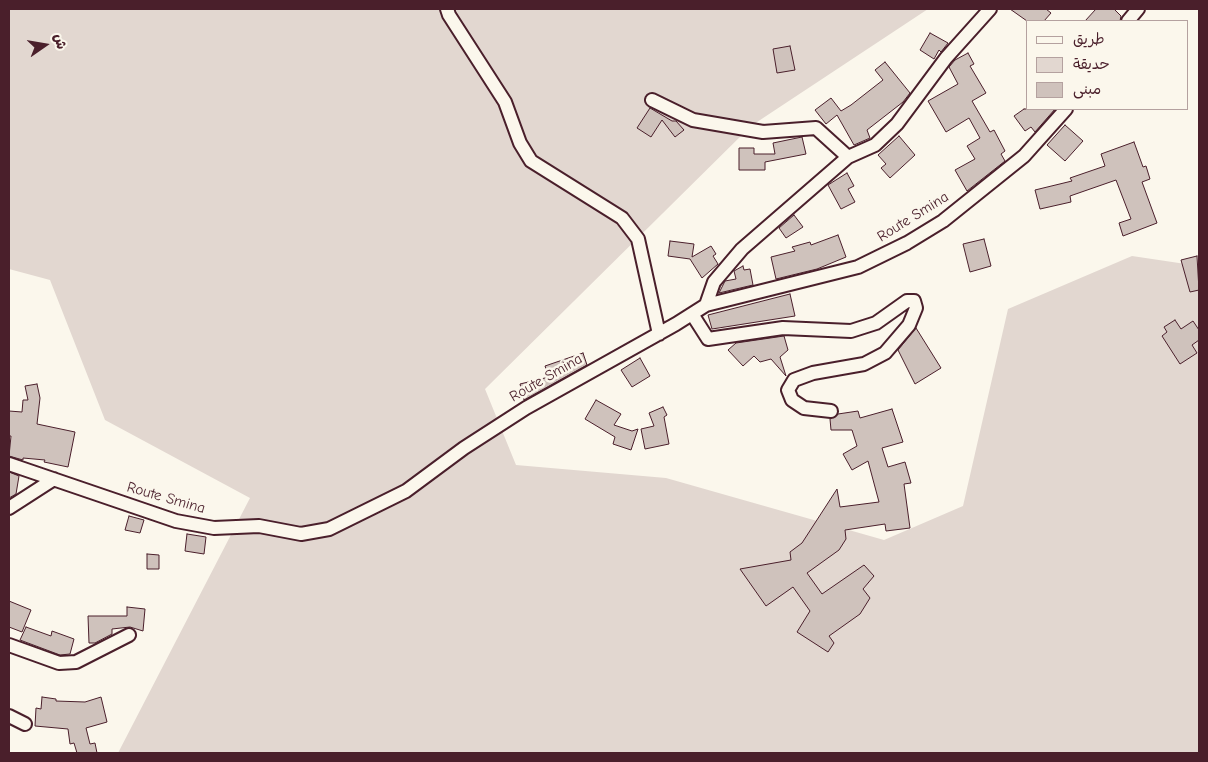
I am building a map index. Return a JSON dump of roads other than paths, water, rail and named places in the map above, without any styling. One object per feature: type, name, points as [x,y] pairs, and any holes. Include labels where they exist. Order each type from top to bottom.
[{"type":"street","points":[[447,9],[505,102],[520,143],[531,161],[622,218],[638,239],[659,334]]},
{"type":"street","points":[[706,304],[714,282],[742,249],[848,157],[875,145],[897,124],[946,58],[990,9]]},
{"type":"street","points":[[1129,20],[1138,9]]},
{"type":"street","points":[[652,100],[693,120],[763,132],[816,128],[848,157]]},
{"type":"street","name":"Route Smina","points":[[9,464],[176,521],[214,528],[259,526],[301,534],[329,529],[406,490],[464,448],[526,408],[659,334],[706,304],[858,267],[907,243],[943,220],[1024,156],[1065,110]]},
{"type":"street","points":[[692,314],[708,339],[784,328],[851,331],[876,323],[908,302],[914,301],[916,308],[910,325],[885,353],[864,364],[812,373],[794,380],[788,390],[792,400],[804,408],[831,411]]},
{"type":"street","points":[[9,508],[54,479]]},
{"type":"street","points":[[9,645],[59,663],[76,662],[129,635]]},
{"type":"street","points":[[9,716],[26,724]]}]
